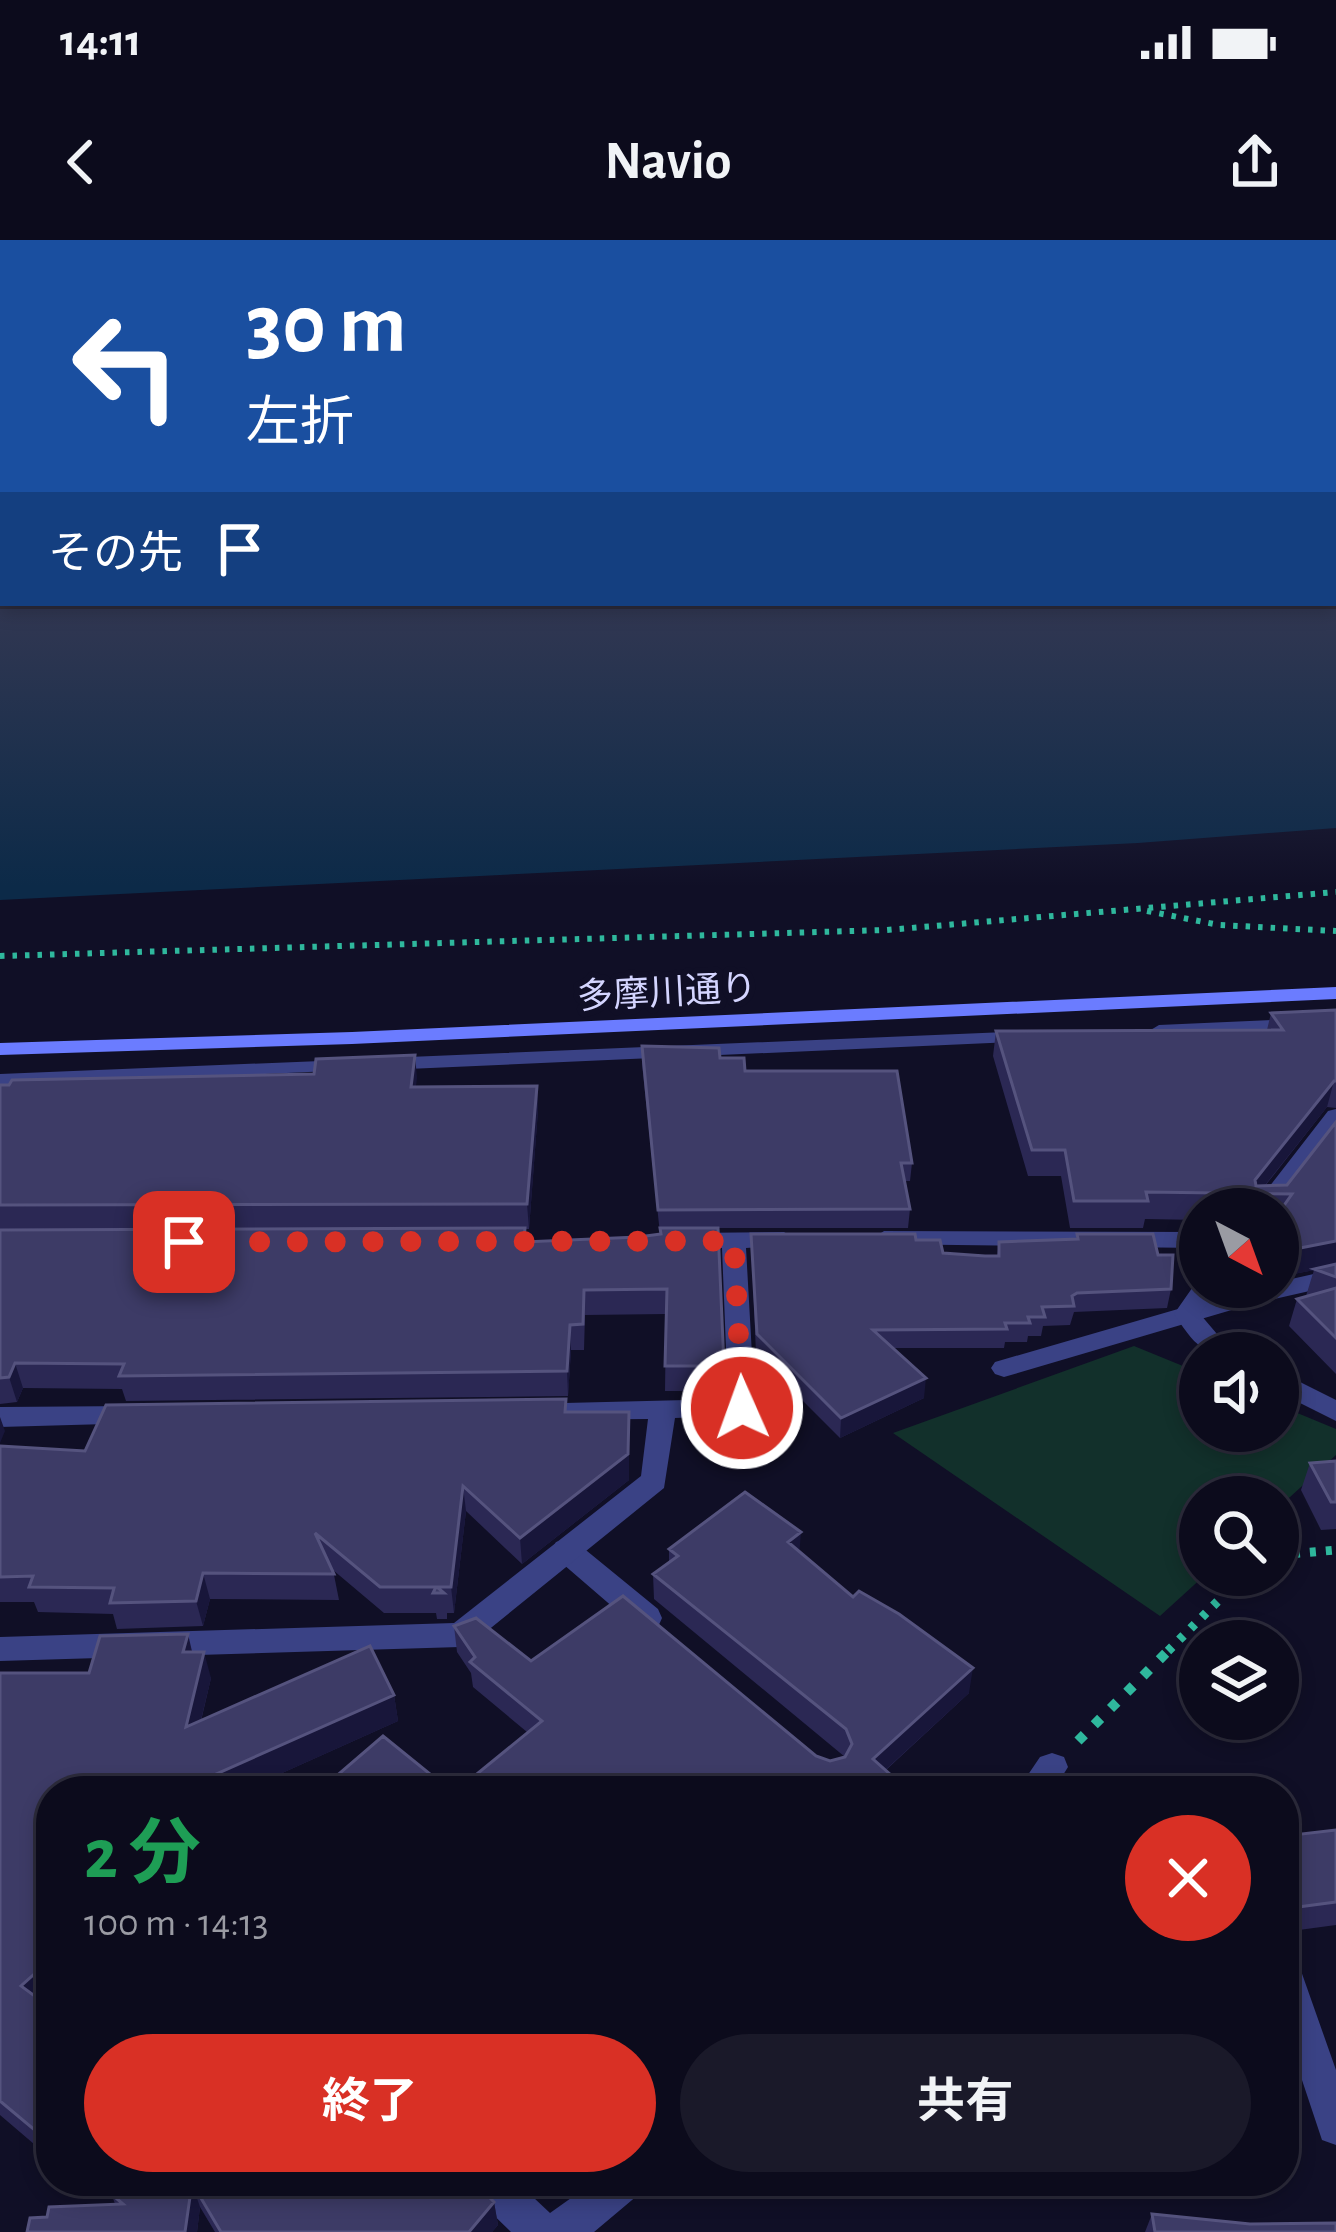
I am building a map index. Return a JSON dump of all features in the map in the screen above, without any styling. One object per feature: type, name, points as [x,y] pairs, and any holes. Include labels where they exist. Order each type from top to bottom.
[{"type":"street","name":"多摩川通り","points":[[0,1049],[374,1037],[1336,993]]},
{"type":"street","points":[[1142,1032],[1336,1023]]},
{"type":"street","points":[[1,1082],[1047,1036]]},
{"type":"street","points":[[1280,1188],[1336,1116]]},
{"type":"street","points":[[663,1241],[804,1240]]},
{"type":"street","points":[[851,1240],[1179,1240]]},
{"type":"street","points":[[497,1412],[742,1408],[734,1241]]},
{"type":"street","points":[[1004,1368],[1187,1314],[1336,1277]]},
{"type":"street","points":[[1187,1314],[1191,1308]]},
{"type":"street","points":[[1187,1314],[1202,1332]]},
{"type":"street","points":[[1299,1392],[1336,1412]]},
{"type":"street","points":[[0,1649],[460,1635],[654,1480],[663,1410]]},
{"type":"street","points":[[0,1417],[166,1415]]},
{"type":"street","points":[[566,1550],[671,1637]]},
{"type":"street","points":[[1299,2016],[1336,2126]]},
{"type":"street","points":[[502,2196],[539,2232]]},
{"type":"street","points":[[557,2232],[608,2196]]},
{"type":"path","points":[[0,956],[887,930],[1336,892]]},
{"type":"path","points":[[1136,909],[1219,925],[1336,931]]},
{"type":"path","points":[[1299,1553],[1336,1550]]},
{"type":"path","points":[[1046,1776],[1223,1596]]},
{"type":"green space","points":[[1134,1346],[1179,1364],[1179,1452],[1299,1452],[1299,1414],[1336,1429],[1336,1455],[1299,1489],[1299,1476],[1179,1476],[1182,1596],[1160,1616],[893,1433]]},
{"type":"water","points":[[0,702],[1336,702],[1336,828],[1138,843],[0,900]]},
{"type":"building","points":[[1336,1010],[1336,1081],[1255,1180],[1256,1186],[1287,1185],[1336,1122],[1336,1241],[1299,1248],[1299,1188],[1179,1188],[1179,1192],[1146,1192],[1148,1201],[1074,1201],[1065,1150],[1032,1150],[996,1031],[1283,1030],[1271,1013]]},
{"type":"building","points":[[642,1046],[719,1048],[720,1058],[744,1058],[745,1071],[897,1071],[912,1163],[901,1163],[910,1209],[658,1210]]},
{"type":"building","points":[[415,1055],[411,1087],[537,1086],[527,1204],[0,1205],[0,1085],[12,1080],[314,1074],[316,1059]]},
{"type":"building","points":[[525,1228],[524,1242],[638,1237],[661,1234],[660,1228],[718,1228],[724,1366],[665,1366],[667,1289],[584,1290],[583,1324],[570,1325],[567,1371],[119,1376],[124,1364],[15,1363],[9,1377],[0,1378],[0,1230]]},
{"type":"building","points":[[751,1234],[915,1234],[916,1240],[940,1240],[943,1253],[999,1256],[999,1242],[1078,1239],[1077,1234],[1153,1234],[1158,1255],[1173,1255],[1171,1289],[1077,1293],[1072,1296],[1074,1306],[1042,1307],[1045,1317],[1028,1317],[1030,1323],[1005,1323],[1007,1329],[873,1330],[926,1378],[841,1418],[757,1334]]},
{"type":"building","points":[[1336,1264],[1336,1277],[1314,1269]]},
{"type":"building","points":[[1336,1288],[1336,1338],[1299,1301]]},
{"type":"building","points":[[566,1399],[565,1412],[629,1412],[628,1454],[520,1538],[463,1486],[451,1587],[437,1587],[444,1593],[433,1593],[436,1587],[380,1587],[315,1533],[334,1574],[203,1573],[196,1601],[110,1603],[114,1588],[29,1587],[33,1576],[0,1577],[0,1446],[85,1451],[106,1405]]},
{"type":"building","points":[[1336,1461],[1336,1502],[1331,1502],[1310,1463]]},
{"type":"building","points":[[745,1492],[801,1532],[788,1542],[853,1597],[859,1591],[899,1614],[973,1668],[873,1759],[892,1776],[474,1776],[542,1721],[470,1662],[475,1657],[454,1626],[476,1618],[531,1661],[623,1596],[816,1756],[830,1761],[845,1757],[852,1744],[846,1729],[653,1574],[678,1556],[669,1549]]},
{"type":"building","points":[[188,1634],[183,1652],[204,1652],[186,1727],[370,1646],[394,1695],[212,1776],[36,1776],[36,1972],[21,1986],[36,1997],[36,2131],[0,2101],[0,1673],[89,1673],[100,1636]]},
{"type":"building","points":[[383,1736],[432,1776],[336,1776]]},
{"type":"building","points":[[1336,1830],[1336,1902],[1299,1907],[1299,1834]]},
{"type":"building","points":[[114,2196],[190,2196],[185,2232],[27,2232],[30,2218],[47,2217],[49,2207],[123,2204]]},
{"type":"building","points":[[200,2196],[488,2196],[494,2202],[469,2232],[221,2232]]},
{"type":"building","points":[[1152,2214],[1250,2224],[1336,2223],[1336,2232],[1155,2232]]},
{"type":"route","points":[[184,1242],[734,1241],[742,1408]]}]
